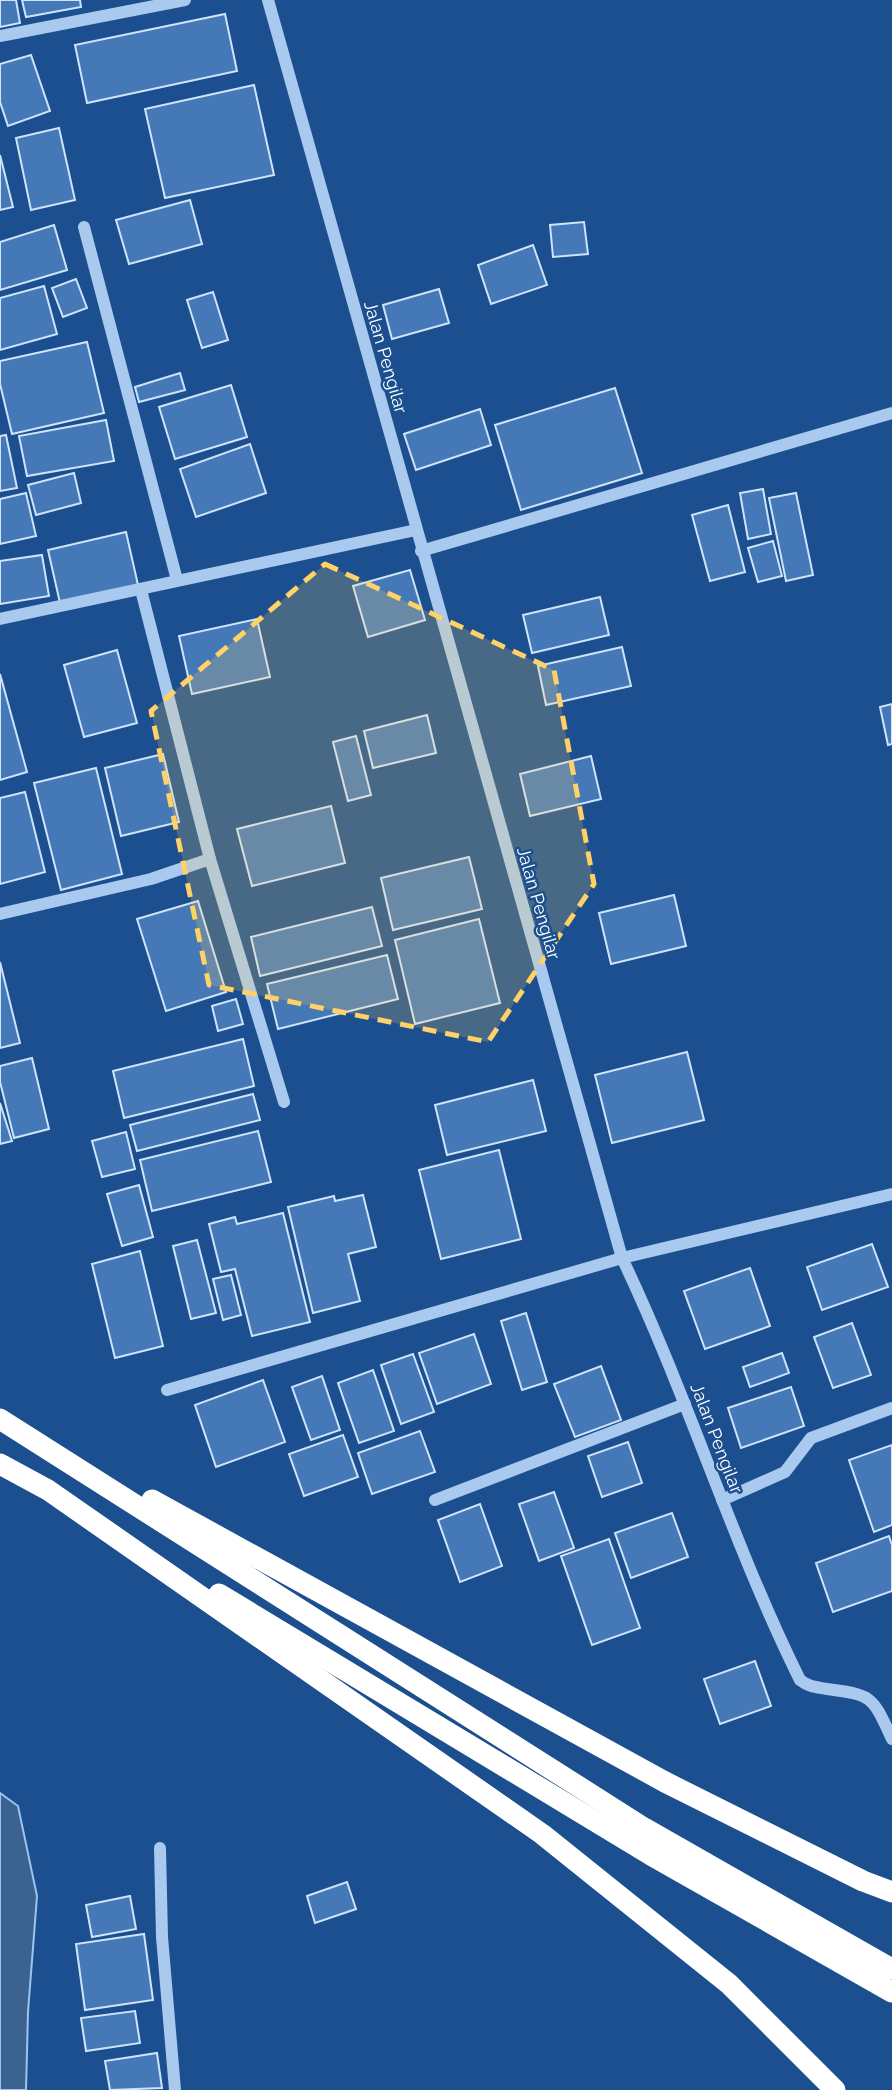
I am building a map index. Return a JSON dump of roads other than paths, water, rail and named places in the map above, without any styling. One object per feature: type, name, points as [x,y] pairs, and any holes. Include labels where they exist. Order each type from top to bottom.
[{"type":"highway","points":[[0,1418],[665,1782],[863,1881],[892,1892]]},
{"type":"highway","points":[[0,1418],[644,1828],[892,1969]]},
{"type":"highway","points":[[0,1464],[48,1490],[651,1855],[892,1992]]},
{"type":"highway","points":[[48,1490],[542,1834],[729,1984],[835,2090]]},
{"type":"street","points":[[0,36],[185,0]]},
{"type":"street","name":"Jalan Pengilar","points":[[268,0],[622,1258],[654,1326],[763,1605],[800,1680],[808,1686],[863,1694],[878,1710],[892,1739]]},
{"type":"street","points":[[84,227],[177,580]]},
{"type":"street","points":[[421,551],[892,412]]},
{"type":"street","points":[[0,619],[416,530]]},
{"type":"street","points":[[141,590],[210,859],[284,1102]]},
{"type":"street","points":[[0,914],[151,879],[210,859]]},
{"type":"street","points":[[167,1390],[622,1258],[892,1194]]},
{"type":"street","points":[[435,1500],[685,1404]]},
{"type":"street","points":[[722,1500],[785,1472],[811,1438],[892,1408]]},
{"type":"street","points":[[160,1848],[162,1937],[175,2090]]},
{"type":"water","points":[[0,1793],[18,1806],[37,1896],[28,2012],[26,2090],[0,2090]]}]
